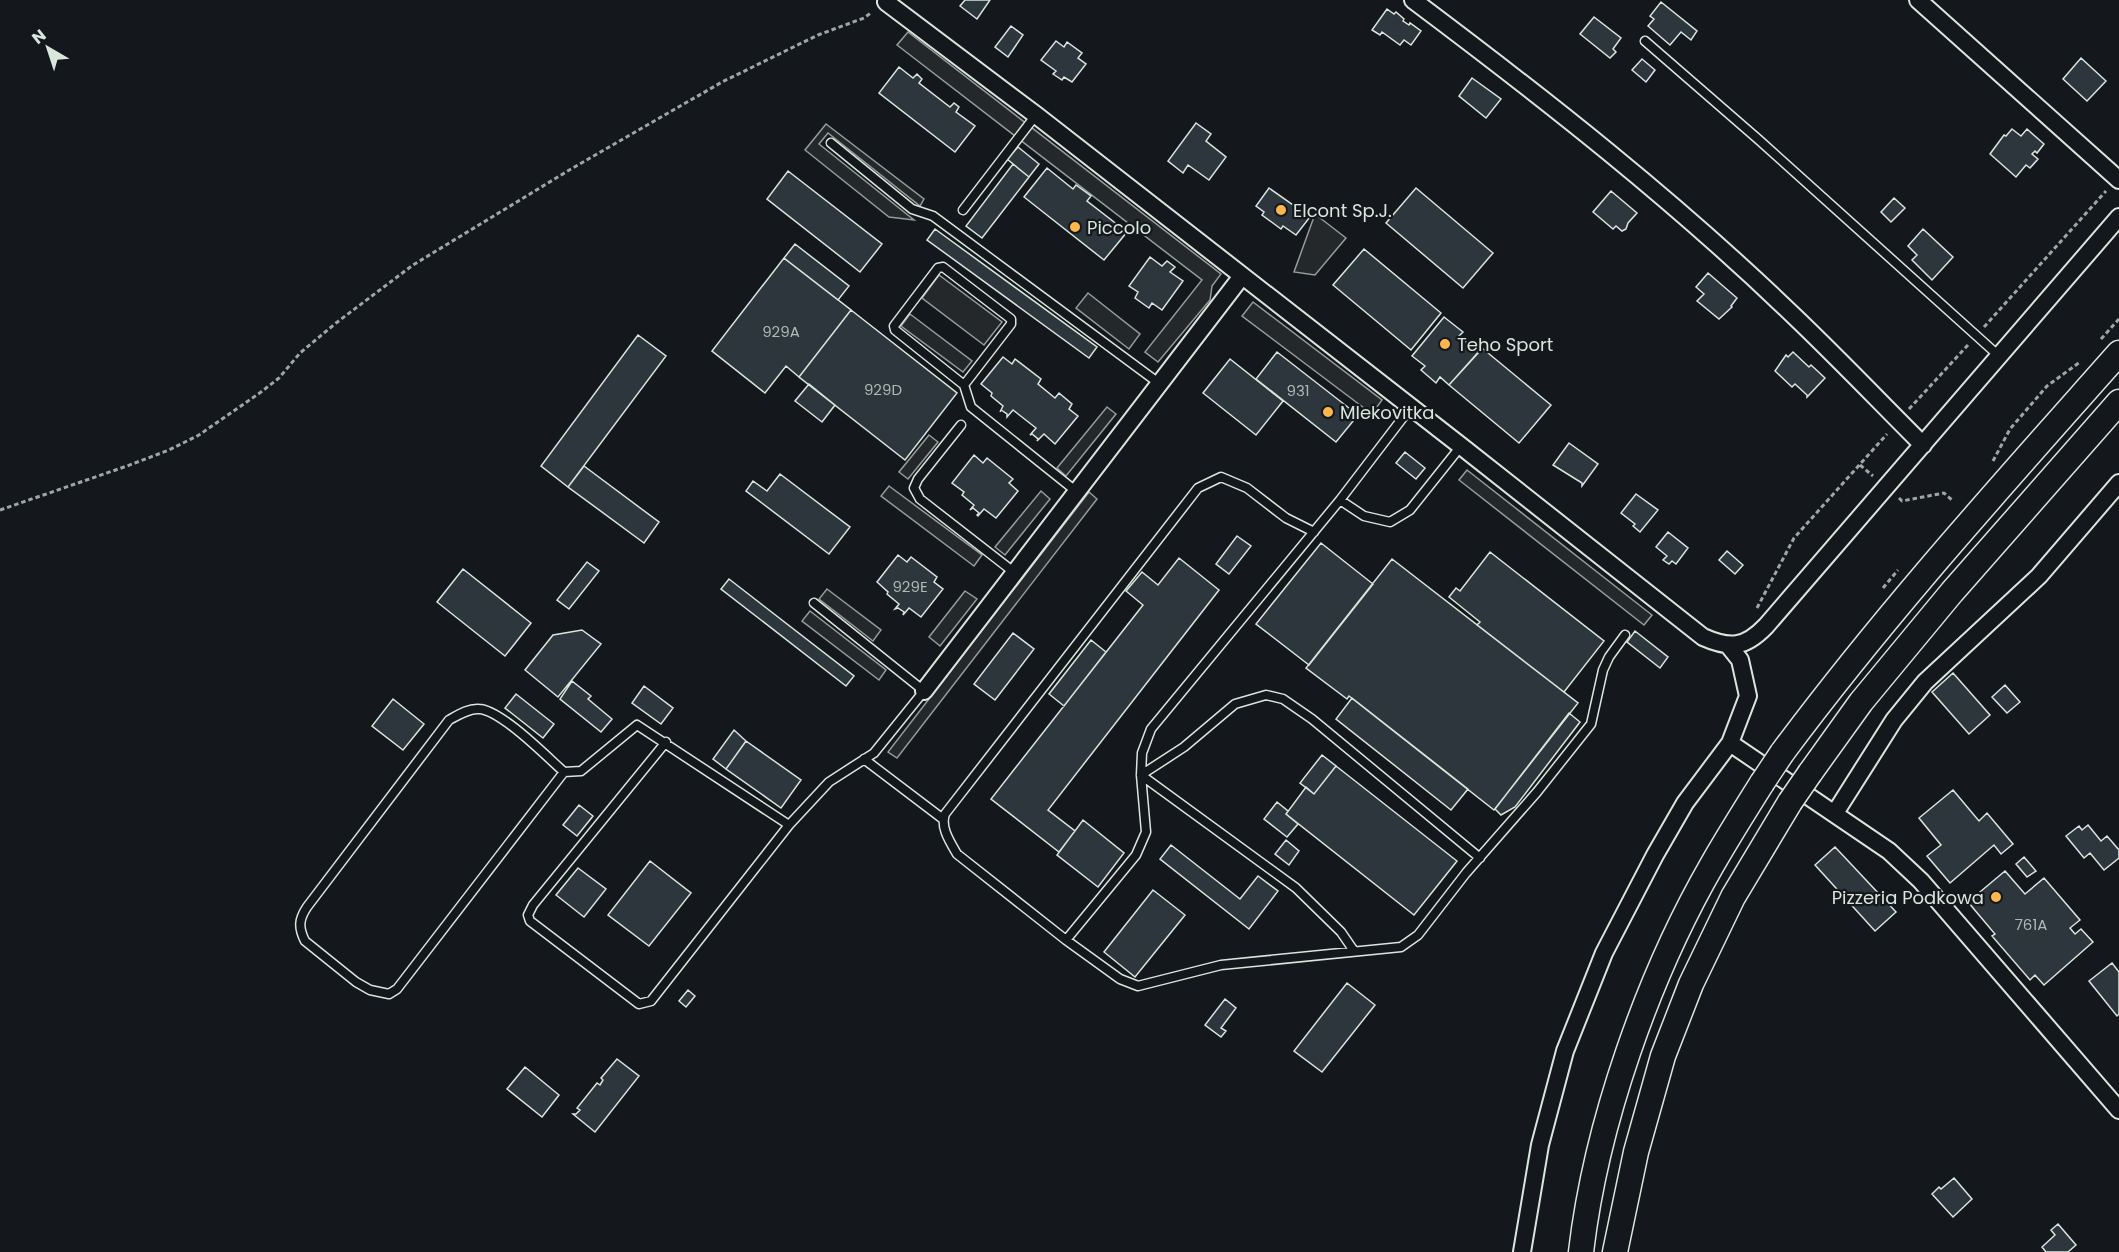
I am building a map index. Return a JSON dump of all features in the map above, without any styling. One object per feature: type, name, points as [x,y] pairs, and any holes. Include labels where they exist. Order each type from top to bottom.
[{"type":"main road","points":[[1581,1252],[1595,1172],[1607,1124],[1646,1005],[1676,936],[1711,866],[1782,753],[1835,681],[1929,568],[2119,353]]},
{"type":"main road","points":[[1615,1252],[1634,1163],[1663,1056],[1691,984],[1733,897],[1809,773],[1861,702],[1944,602],[2119,402]]},
{"type":"street","points":[[1413,0],[1536,93],[1667,201],[1794,315],[1923,445]]},
{"type":"street","points":[[1918,0],[2118,179]]},
{"type":"street","points":[[886,1],[1412,407],[1703,637],[1728,645],[1749,641],[1766,626],[2119,217]]},
{"type":"street","points":[[924,691],[1242,276]]},
{"type":"street","points":[[1835,813],[1894,720],[1925,682],[2039,576],[2119,483]]},
{"type":"street","points":[[1522,1252],[1540,1145],[1566,1051],[1604,953],[1685,803],[1730,743],[1748,696],[1740,660],[1728,645]]},
{"type":"street","points":[[1730,743],[1889,851],[1921,881],[2119,1110]]},
{"type":"lane","points":[[1645,41],[1759,140],[1999,356]]},
{"type":"lane","points":[[963,210],[1036,115]]},
{"type":"lane","points":[[831,143],[912,209],[933,216],[1160,384]]},
{"type":"lane","points":[[964,385],[1011,324],[1011,319],[943,267],[938,268],[894,326],[895,330],[964,385],[971,407],[1077,492]]},
{"type":"lane","points":[[1066,940],[1136,855],[1146,832],[1141,775],[1142,753],[1151,729],[1340,500],[1412,407]]},
{"type":"lane","points":[[961,425],[918,479],[914,488],[920,500],[1015,573]]},
{"type":"lane","points":[[1340,500],[1364,516],[1390,522],[1410,510],[1461,446]]},
{"type":"lane","points":[[1314,532],[1286,518],[1247,488],[1221,477],[1198,488],[945,814],[943,819],[946,836],[957,854],[1066,940],[1120,979],[1138,986],[1221,965],[1401,947],[1418,935],[1591,724],[1603,670],[1609,657],[1625,635]]},
{"type":"lane","points":[[666,742],[533,905],[528,915],[530,921],[639,1004],[651,1001],[789,825],[829,782],[874,753],[924,691],[814,603]]},
{"type":"lane","points":[[1141,775],[1184,747],[1235,704],[1266,695],[1283,699],[1312,719],[1480,858]]},
{"type":"lane","points":[[564,772],[397,989],[389,994],[370,990],[356,982],[304,941],[300,932],[300,919],[307,907],[449,720],[476,708],[488,710],[502,718],[564,772],[581,771],[637,725],[789,825]]},
{"type":"lane","points":[[864,759],[943,819]]},
{"type":"lane","points":[[1141,775],[1296,888],[1341,932],[1354,951]]},
{"type":"path","points":[[0,510],[127,466],[169,450],[199,435],[279,378],[300,353],[336,322],[413,265],[571,169],[722,82],[818,35],[864,18],[886,1]]},
{"type":"path","points":[[1756,610],[1794,538],[2118,179]]},
{"type":"path","points":[[1859,465],[1879,481]]},
{"type":"path","points":[[1893,494],[1902,501],[1944,493],[1953,501]]},
{"type":"shaded area","points":[[908,32],[1221,274],[1212,286],[1210,300],[1158,362],[1145,352],[1202,280],[897,45]]},
{"type":"shaded area","points":[[826,124],[924,199],[920,206],[828,133],[819,144],[914,220],[889,217],[805,150]]},
{"type":"shaded area","points":[[1315,214],[1346,238],[1315,275],[1294,272]]},
{"type":"shaded area","points":[[939,275],[1002,322],[984,345],[922,298]]},
{"type":"shaded area","points":[[1088,293],[1140,334],[1129,349],[1076,308]]},
{"type":"shaded area","points":[[1253,302],[1382,400],[1372,414],[1242,316]]},
{"type":"shaded area","points":[[910,314],[972,361],[963,372],[901,326]]},
{"type":"shaded area","points":[[1107,407],[1116,414],[1066,476],[1057,468]]},
{"type":"shaded area","points":[[929,435],[938,442],[908,479],[899,472]]},
{"type":"shaded area","points":[[1467,470],[1652,615],[1644,625],[1459,480]]},
{"type":"shaded area","points":[[889,486],[982,555],[974,566],[881,496]]},
{"type":"shaded area","points":[[1041,491],[1050,499],[1005,555],[995,547]]},
{"type":"shaded area","points":[[1089,492],[1097,499],[897,758],[888,752]]},
{"type":"shaded area","points":[[827,589],[881,630],[873,641],[819,599]]},
{"type":"shaded area","points":[[965,591],[977,599],[940,646],[929,637]]},
{"type":"shaded area","points":[[810,611],[886,670],[879,680],[802,621]]},
{"type":"building","points":[[965,0],[990,0],[977,19],[960,6]]},
{"type":"building","points":[[1661,2],[1697,31],[1691,40],[1681,32],[1670,45],[1648,26],[1654,19],[1650,16]]},
{"type":"building","points":[[1387,9],[1394,14],[1396,12],[1404,19],[1403,21],[1421,31],[1411,45],[1404,40],[1400,45],[1382,32],[1380,35],[1372,30]]},
{"type":"building","points":[[1594,17],[1621,38],[1613,49],[1616,52],[1610,58],[1580,34]]},
{"type":"building","points":[[1011,26],[1023,35],[1008,57],[995,47]]},
{"type":"building","points":[[1056,41],[1064,47],[1067,42],[1082,53],[1078,58],[1086,64],[1072,82],[1064,77],[1062,80],[1053,74],[1056,71],[1041,60]]},
{"type":"building","points":[[2081,58],[2106,81],[2087,101],[2063,79]]},
{"type":"building","points":[[1642,59],[1655,70],[1646,82],[1632,70]]},
{"type":"building","points":[[899,67],[913,78],[917,74],[922,79],[919,83],[950,107],[954,103],[959,107],[956,112],[975,126],[955,152],[879,93]]},
{"type":"building","points":[[1472,78],[1501,99],[1486,118],[1459,96]]},
{"type":"building","points":[[1196,123],[1211,134],[1206,141],[1226,157],[1209,180],[1188,165],[1183,173],[1168,161]]},
{"type":"building","points":[[2012,129],[2021,136],[2027,129],[2044,144],[2037,153],[2035,151],[2032,154],[2038,159],[2030,168],[2026,165],[2016,177],[1990,154],[2004,135],[2006,136]]},
{"type":"building","points":[[1018,147],[1039,164],[1029,177],[1007,159]]},
{"type":"building","points":[[1013,164],[1029,177],[982,238],[966,226]]},
{"type":"building","points":[[1047,168],[1073,189],[1076,185],[1091,196],[1087,201],[1127,232],[1104,260],[1024,197]]},
{"type":"building","points":[[788,171],[882,244],[860,272],[767,199]]},
{"type":"building","name":"Elcont Sp.J.","points":[[1269,188],[1310,217],[1296,235],[1283,226],[1281,229],[1262,215],[1264,212],[1256,206]]},
{"type":"building","points":[[1416,188],[1493,253],[1463,288],[1386,223]]},
{"type":"building","points":[[1611,191],[1637,213],[1622,231],[1616,226],[1613,229],[1593,212]]},
{"type":"building","points":[[1894,198],[1905,208],[1891,222],[1881,212]]},
{"type":"building","points":[[935,229],[1097,347],[1089,358],[927,240]]},
{"type":"building","points":[[1923,229],[1953,257],[1932,280],[1912,260],[1917,255],[1908,246]]},
{"type":"building","points":[[795,244],[849,286],[838,300],[784,258]]},
{"type":"building","points":[[1364,249],[1441,313],[1411,350],[1333,285]]},
{"type":"building","points":[[1150,257],[1162,266],[1167,261],[1175,267],[1170,272],[1183,281],[1162,310],[1152,303],[1149,308],[1135,298],[1138,292],[1129,286]]},
{"type":"building","points":[[784,258],[851,310],[799,377],[786,366],[765,393],[712,351]]},
{"type":"building","points":[[1708,273],[1737,298],[1732,307],[1719,319],[1697,301],[1704,294],[1696,287]]},
{"type":"building","points":[[851,310],[957,393],[905,460],[799,377]]},
{"type":"building","name":"Teho Sport","points":[[1444,317],[1463,332],[1459,336],[1479,352],[1449,385],[1440,377],[1436,383],[1421,370],[1425,366],[1412,356]]},
{"type":"building","points":[[638,335],[666,356],[568,487],[541,466]]},
{"type":"building","points":[[1482,348],[1551,405],[1519,443],[1449,385]]},
{"type":"building","points":[[1277,352],[1358,415],[1336,442],[1256,379]]},
{"type":"building","points":[[1793,352],[1825,378],[1807,397],[1795,384],[1792,387],[1775,371],[1786,355],[1788,357]]},
{"type":"building","points":[[1003,357],[1012,364],[1015,359],[1041,379],[1038,384],[1055,398],[1059,393],[1072,404],[1069,409],[1078,416],[1055,444],[1044,434],[1037,441],[1038,439],[1030,435],[1036,428],[1013,410],[1007,417],[1007,414],[1001,410],[1003,406],[981,384]]},
{"type":"building","points":[[1230,359],[1283,401],[1256,435],[1203,393]]},
{"type":"building","points":[[809,384],[835,405],[822,422],[795,401]]},
{"type":"building","points":[[1569,443],[1598,464],[1582,486],[1582,483],[1553,465]]},
{"type":"building","points":[[1405,452],[1425,468],[1416,479],[1396,463]]},
{"type":"building","points":[[974,455],[983,463],[987,458],[1013,479],[1009,483],[1018,491],[996,518],[984,509],[978,516],[979,513],[973,508],[970,510],[974,505],[962,495],[964,492],[952,483]]},
{"type":"building","points":[[584,466],[659,522],[644,543],[568,487]]},
{"type":"building","points":[[780,474],[850,527],[829,554],[746,491],[753,481],[767,491]]},
{"type":"building","points":[[1636,494],[1658,510],[1640,532],[1633,526],[1635,524],[1621,513]]},
{"type":"building","points":[[1668,532],[1688,548],[1676,564],[1672,561],[1669,564],[1663,560],[1667,556],[1656,547]]},
{"type":"building","points":[[1237,536],[1251,546],[1229,574],[1216,564]]},
{"type":"building","points":[[1321,543],[1373,584],[1309,665],[1256,624]]},
{"type":"building","points":[[1727,551],[1743,565],[1735,574],[1719,560]]},
{"type":"building","points":[[1490,552],[1604,641],[1564,692],[1477,625],[1480,622],[1449,597],[1456,588],[1460,591]]},
{"type":"building","points":[[898,555],[907,562],[911,557],[937,577],[934,582],[943,589],[921,617],[909,608],[903,615],[904,612],[898,608],[895,609],[899,604],[877,582]]},
{"type":"building","points":[[1179,558],[1219,590],[1048,810],[1075,831],[1059,852],[991,799],[1143,605],[1126,591],[1142,572],[1158,585]]},
{"type":"building","points":[[1392,559],[1578,703],[1494,810],[1349,696],[1347,699],[1306,668]]},
{"type":"building","points":[[587,562],[599,571],[569,609],[557,600]]},
{"type":"building","points":[[463,569],[531,623],[505,656],[437,602]]},
{"type":"building","points":[[729,579],[854,676],[846,686],[721,589]]},
{"type":"building","points":[[582,630],[601,644],[558,697],[525,670],[553,635]]},
{"type":"building","points":[[1635,631],[1668,657],[1660,668],[1627,642]]},
{"type":"building","points":[[1013,633],[1034,649],[995,700],[974,684]]},
{"type":"building","points":[[1091,640],[1106,652],[1064,706],[1049,694]]},
{"type":"building","points":[[1953,673],[1990,715],[1969,734],[1932,692]]},
{"type":"building","points":[[572,681],[591,696],[588,699],[612,719],[601,732],[560,699]]},
{"type":"building","points":[[2005,685],[2020,702],[2007,713],[1992,697]]},
{"type":"building","points":[[644,686],[673,708],[661,724],[632,703]]},
{"type":"building","points":[[516,694],[554,724],[543,738],[505,708]]},
{"type":"building","points":[[1352,698],[1468,789],[1451,810],[1336,719]]},
{"type":"building","points":[[393,699],[424,724],[403,750],[372,726]]},
{"type":"building","points":[[1569,713],[1580,722],[1515,807],[1501,815],[1495,809]]},
{"type":"building","points":[[734,730],[746,741],[726,769],[713,759]]},
{"type":"building","points":[[746,741],[801,780],[781,808],[726,769]]},
{"type":"building","points":[[1322,755],[1336,766],[1314,794],[1300,783]]},
{"type":"building","points":[[1336,766],[1457,861],[1414,915],[1286,814],[1306,787],[1314,794]]},
{"type":"building","points":[[1953,790],[1979,821],[1987,813],[2013,844],[2001,854],[1994,845],[1950,883],[1927,856],[1941,845],[1919,818]]},
{"type":"building","points":[[1277,802],[1298,824],[1287,837],[1264,819]]},
{"type":"building","points":[[579,805],[593,816],[577,836],[563,825]]},
{"type":"building","points":[[1083,820],[1124,853],[1098,887],[1057,855]]},
{"type":"building","points":[[2088,825],[2101,841],[2107,836],[2119,850],[2119,858],[2104,870],[2090,853],[2084,858],[2066,836],[2079,826],[2082,830]]},
{"type":"building","points":[[1286,840],[1299,851],[1289,865],[1275,854]]},
{"type":"building","points":[[1171,845],[1240,899],[1258,876],[1278,891],[1249,929],[1160,859]]},
{"type":"building","points":[[1835,847],[1896,912],[1875,931],[1815,865]]},
{"type":"building","points":[[2024,857],[2036,871],[2027,877],[2016,864]]},
{"type":"building","points":[[650,861],[691,893],[649,946],[608,915]]},
{"type":"building","points":[[578,868],[606,889],[584,917],[556,895]]},
{"type":"building","points":[[2005,871],[2025,894],[2044,878],[2080,920],[2070,928],[2075,934],[2081,929],[2093,942],[2044,985],[2035,975],[2030,980],[1992,936],[1995,934],[1968,902]]},
{"type":"building","points":[[1153,890],[1185,915],[1135,977],[1104,952]]},
{"type":"building","points":[[2112,963],[2119,972],[2119,1014],[2117,1016],[2089,981]]},
{"type":"building","points":[[1347,983],[1375,1005],[1322,1072],[1294,1051]]},
{"type":"building","points":[[688,990],[695,996],[686,1007],[679,1001]]},
{"type":"building","points":[[1225,999],[1236,1008],[1221,1028],[1226,1031],[1221,1037],[1205,1025]]},
{"type":"building","points":[[617,1059],[639,1076],[595,1132],[573,1114],[580,1110],[577,1108],[597,1083],[600,1085],[603,1080],[601,1078]]},
{"type":"building","points":[[525,1067],[559,1095],[542,1117],[507,1089]]},
{"type":"building","points":[[1954,1178],[1972,1199],[1953,1217],[1932,1194]]},
{"type":"building","points":[[2058,1224],[2076,1245],[2068,1252],[2046,1252],[2042,1247],[2055,1235],[2051,1230]]},
{"type":"place","name":"Elcont Sp.J.","points":[[1281,210]]},
{"type":"place","name":"Piccolo","points":[[1075,227]]},
{"type":"place","name":"Teho Sport","points":[[1445,344]]},
{"type":"place","name":"Mlekovitka","points":[[1328,412]]},
{"type":"place","name":"Pizzeria Podkowa","points":[[1996,897]]}]
